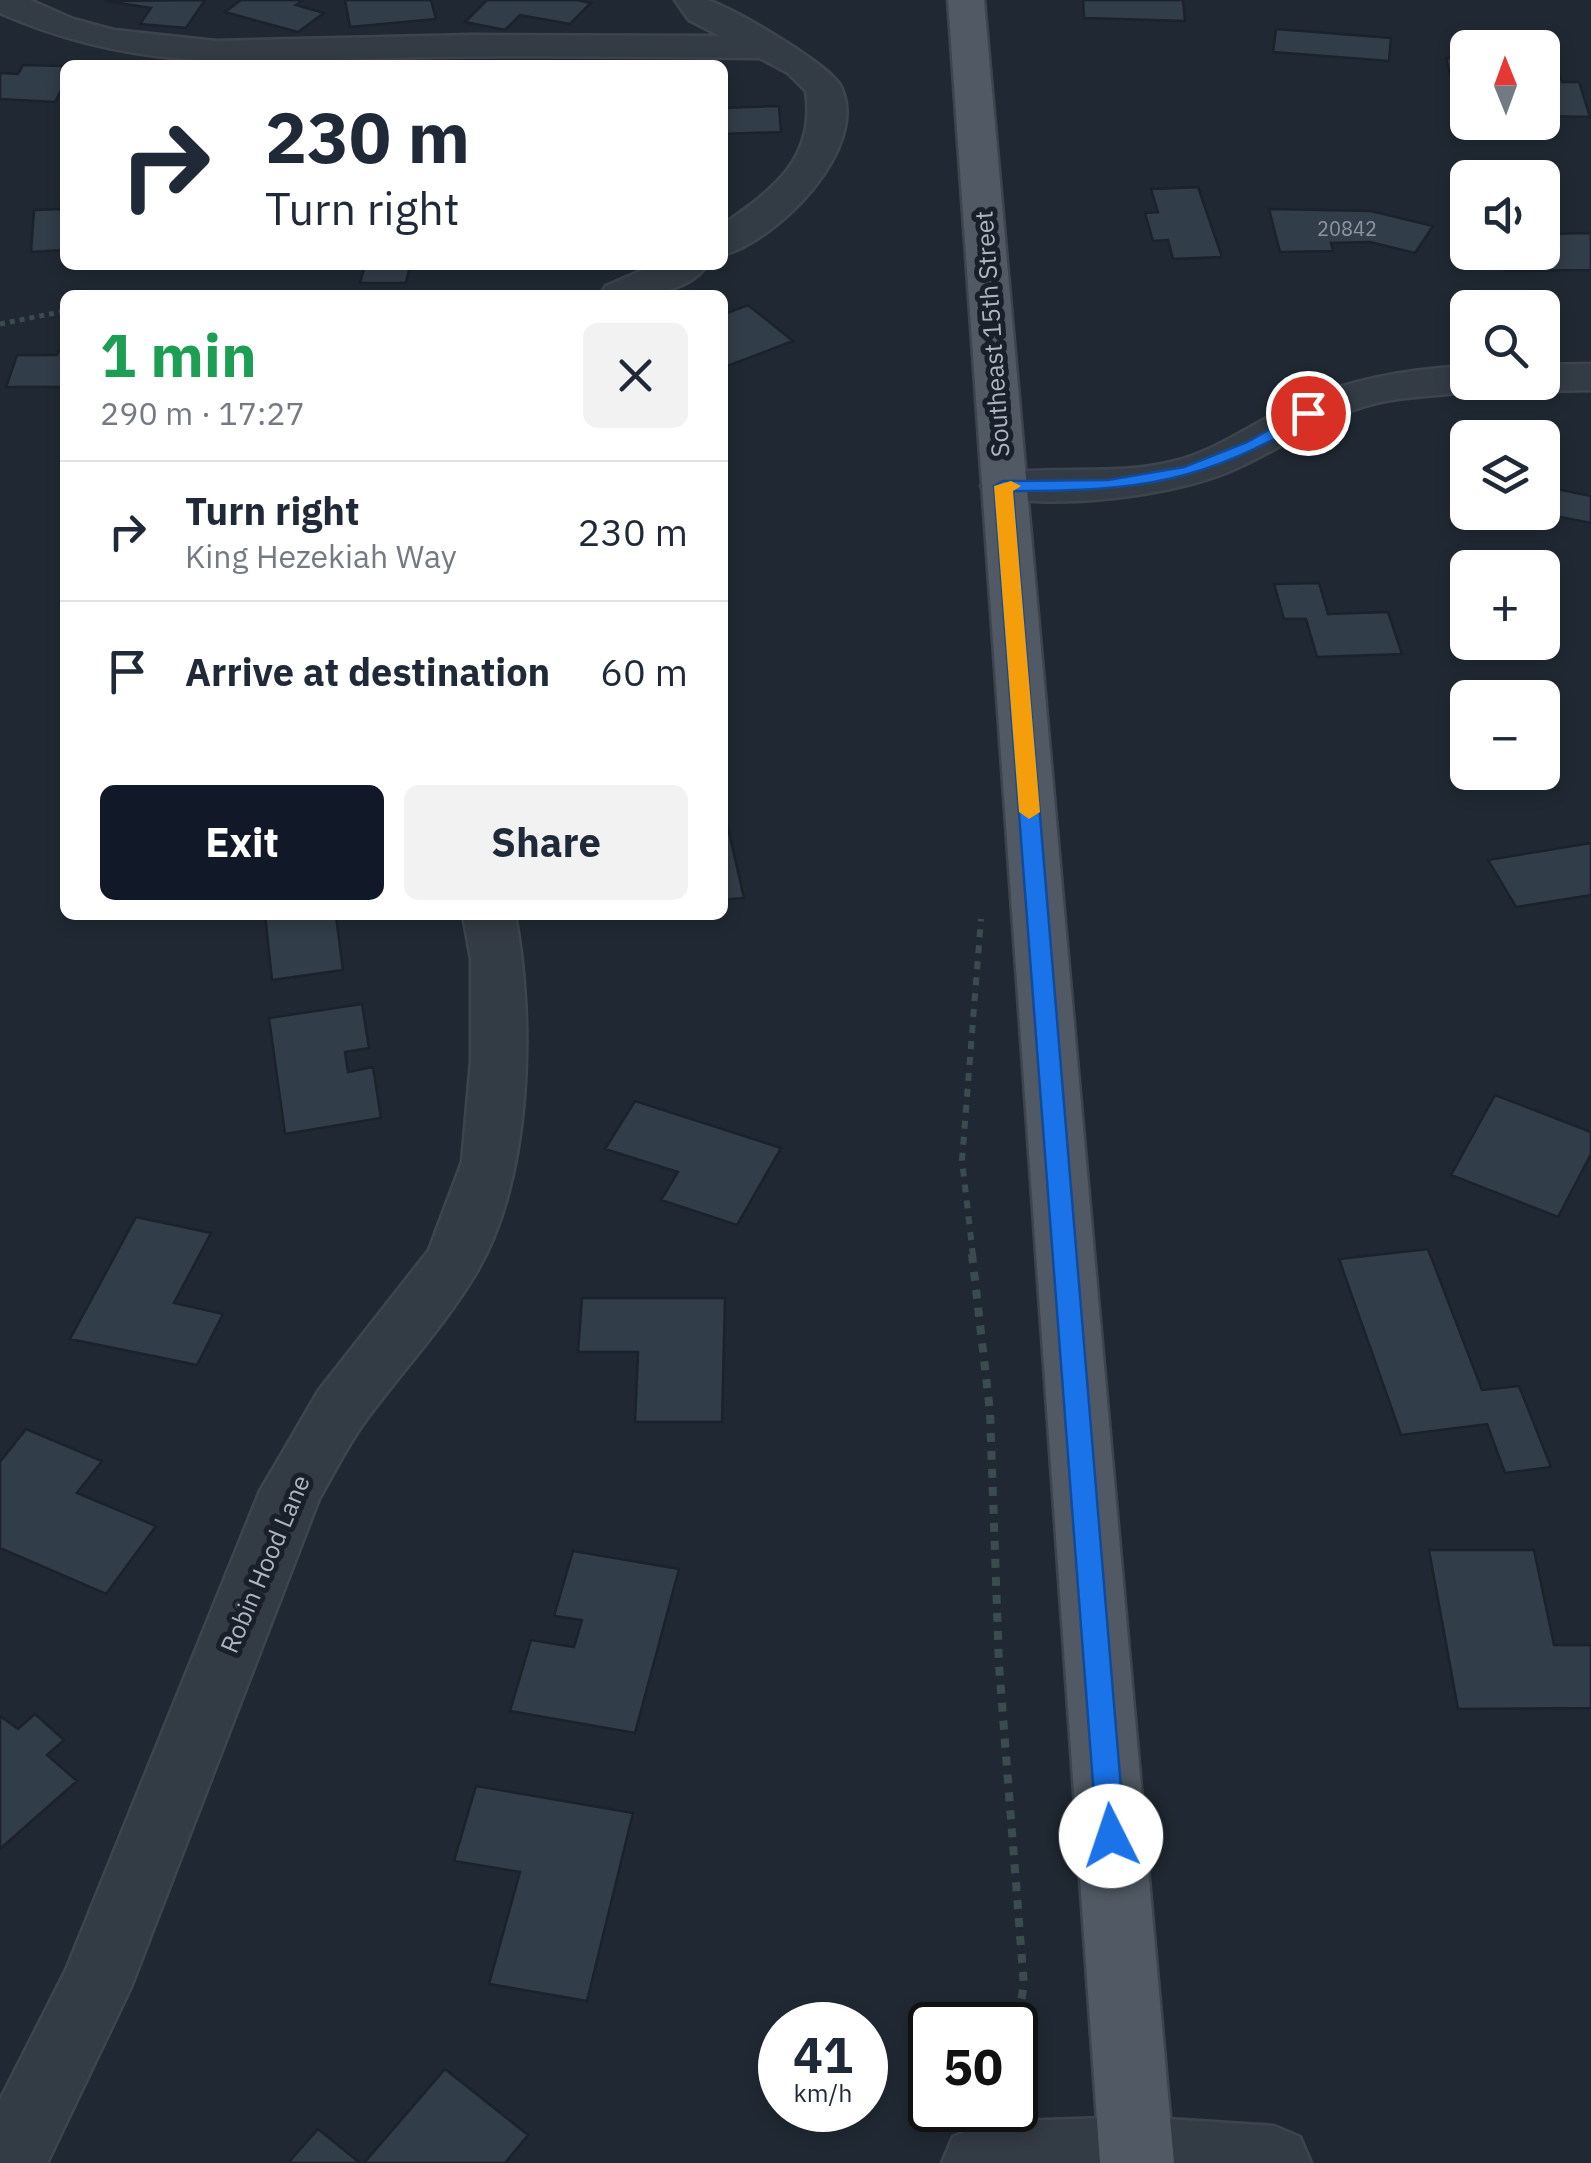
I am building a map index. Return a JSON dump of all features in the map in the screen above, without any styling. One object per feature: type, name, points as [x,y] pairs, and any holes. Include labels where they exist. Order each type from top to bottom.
[{"type":"main road","name":"Southeast 15th Street","points":[[966,0],[1136,2158]]},
{"type":"street","points":[[10,0],[12,5],[48,24],[127,44],[211,50],[764,47]]},
{"type":"street","points":[[693,0],[702,12],[801,65],[824,88],[828,125],[816,158],[779,204],[728,239]]},
{"type":"street","points":[[631,290],[675,270]]},
{"type":"street","points":[[1560,378],[1591,377]]},
{"type":"street","points":[[1003,486],[1108,486],[1188,472],[1253,446],[1308,413],[1361,391],[1450,380]]},
{"type":"street","name":"Robin Hood Lane","points":[[8,2163],[95,1987],[291,1491],[340,1407],[454,1260],[490,1162],[498,1061],[496,959],[490,920]]},
{"type":"street","points":[[979,2163],[989,2159],[1136,2158],[1274,2163]]},
{"type":"path","points":[[0,324],[60,312]]},
{"type":"path","points":[[1021,2002],[1024,1986],[999,1665],[990,1412],[962,1160],[986,882],[1032,844]]},
{"type":"building","points":[[205,0],[186,28],[140,24],[151,8],[105,1]]},
{"type":"building","points":[[241,0],[303,0],[296,5],[324,13],[298,32],[225,12]]},
{"type":"building","points":[[345,0],[431,0],[436,19],[350,27]]},
{"type":"building","points":[[487,0],[591,3],[570,24],[520,15],[505,30],[465,22]]},
{"type":"building","points":[[1083,0],[1183,0],[1185,21],[1084,18]]},
{"type":"building","points":[[1276,29],[1391,38],[1389,61],[1273,52]]},
{"type":"building","points":[[23,65],[60,66],[60,92],[55,102],[0,99],[0,73],[18,74]]},
{"type":"building","points":[[1560,76],[1562,82],[1579,82],[1590,117],[1560,116]]},
{"type":"building","points":[[779,106],[781,132],[728,134],[728,108]]},
{"type":"building","points":[[1198,187],[1222,257],[1173,259],[1168,240],[1153,241],[1145,213],[1158,212],[1151,189]]},
{"type":"building","points":[[60,209],[60,250],[31,252],[34,210]]},
{"type":"building","points":[[1269,209],[1371,211],[1433,226],[1415,253],[1370,242],[1331,243],[1333,251],[1280,252]]},
{"type":"building","points":[[1591,233],[1591,270],[1505,271],[1560,270],[1560,234]]},
{"type":"building","points":[[364,270],[409,270],[406,283],[360,283]]},
{"type":"building","points":[[748,305],[793,341],[728,366],[728,313]]},
{"type":"building","points":[[60,350],[60,387],[6,387],[17,355],[57,355]]},
{"type":"building","points":[[1560,490],[1591,496],[1591,523],[1560,517]]},
{"type":"building","points":[[1319,583],[1328,614],[1388,612],[1402,654],[1317,657],[1306,619],[1284,619],[1274,584]]},
{"type":"building","points":[[728,828],[744,898],[728,899]]},
{"type":"building","points":[[1591,843],[1591,895],[1516,907],[1488,860]]},
{"type":"building","points":[[266,920],[337,920],[343,970],[272,980]]},
{"type":"building","points":[[362,1004],[369,1048],[345,1052],[348,1072],[373,1067],[381,1118],[285,1134],[269,1018]]},
{"type":"building","points":[[1495,1095],[1591,1132],[1591,1154],[1558,1217],[1451,1175]]},
{"type":"building","points":[[635,1101],[781,1148],[737,1225],[661,1200],[678,1172],[605,1149]]},
{"type":"building","points":[[136,1217],[211,1233],[174,1303],[223,1314],[197,1365],[70,1339]]},
{"type":"building","points":[[1428,1249],[1482,1390],[1519,1386],[1551,1467],[1505,1473],[1487,1424],[1401,1435],[1339,1259]]},
{"type":"building","points":[[582,1298],[725,1298],[722,1422],[635,1422],[638,1352],[578,1352]]},
{"type":"building","points":[[26,1429],[102,1461],[77,1493],[156,1526],[106,1594],[0,1548],[0,1462]]},
{"type":"building","points":[[1429,1550],[1534,1550],[1554,1645],[1591,1645],[1591,1708],[1458,1709]]},
{"type":"building","points":[[573,1551],[679,1569],[635,1733],[510,1711],[531,1640],[574,1647],[582,1620],[554,1616]]},
{"type":"building","points":[[35,1714],[64,1740],[47,1755],[77,1781],[0,1849],[0,1716],[18,1729]]},
{"type":"building","points":[[476,1786],[633,1813],[587,2001],[489,1984],[520,1872],[454,1861]]},
{"type":"building","points":[[445,2069],[528,2135],[505,2163],[364,2163]]},
{"type":"building","points":[[318,2129],[360,2163],[288,2163]]},
{"type":"slow traffic","points":[[1011,486],[1003,486],[1029,812]]},
{"type":"route","points":[[1111,1836],[1003,486],[1108,486],[1188,472],[1253,446],[1308,413]]}]
